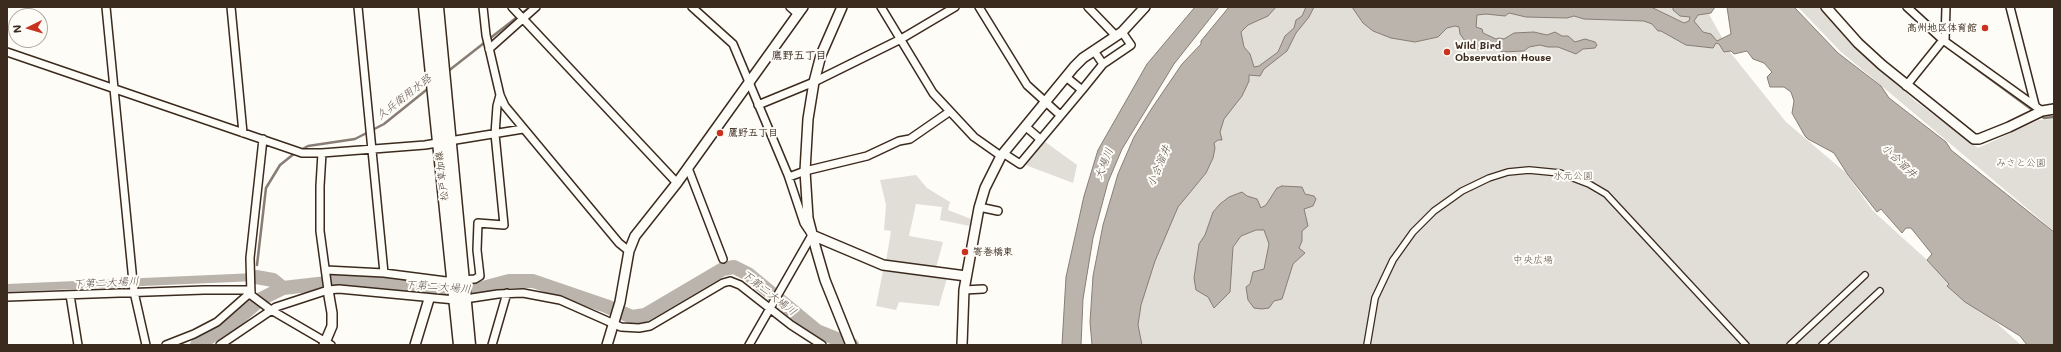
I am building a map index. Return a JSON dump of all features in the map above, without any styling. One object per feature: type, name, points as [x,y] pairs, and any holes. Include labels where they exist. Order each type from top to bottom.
[{"type":"main road","name":"松戸草加線","points":[[425,7],[438,144],[460,300],[469,345]]},
{"type":"main road","name":"松戸草加線","points":[[437,7],[451,141],[458,280]]},
{"type":"main road","name":"松戸草加線","points":[[460,300],[460,345]]},
{"type":"street","points":[[106,7],[134,291],[146,345]]},
{"type":"street","points":[[232,7],[243,133]]},
{"type":"street","points":[[358,7],[384,273]]},
{"type":"street","points":[[483,7],[486,35],[500,95],[505,106],[619,243],[629,251]]},
{"type":"street","points":[[489,47],[536,7]]},
{"type":"street","points":[[692,7],[733,44],[789,177],[804,223],[812,235],[883,265],[966,276]]},
{"type":"street","points":[[607,345],[620,302],[629,251],[635,236],[688,168],[800,11],[790,7]]},
{"type":"street","points":[[842,7],[821,55],[814,82],[806,137],[805,171],[806,202],[812,235],[825,280],[851,345]]},
{"type":"street","points":[[881,7],[933,93],[949,112],[974,137],[1020,164],[1103,64],[1131,45],[1088,7]]},
{"type":"street","points":[[758,105],[814,82],[901,39],[955,7]]},
{"type":"street","points":[[979,7],[1027,85],[1060,116]]},
{"type":"street","points":[[962,345],[964,290],[979,206],[985,188],[1002,154],[1083,58],[1119,34],[1145,7]]},
{"type":"street","points":[[1826,7],[1858,43],[1906,86],[1974,139],[1979,139],[2009,127],[2039,108]]},
{"type":"street","points":[[1907,7],[1944,41],[2039,108],[2054,109]]},
{"type":"street","points":[[1906,86],[1944,41],[1946,7]]},
{"type":"street","points":[[2010,7],[2039,108]]},
{"type":"street","points":[[514,9],[677,183]]},
{"type":"street","points":[[1094,51],[1103,64]]},
{"type":"street","points":[[7,52],[302,153],[372,150],[438,144],[523,129]]},
{"type":"street","points":[[1066,77],[1082,90]]},
{"type":"street","points":[[326,271],[384,273],[446,281],[476,279],[480,276],[477,250],[478,223],[504,225],[495,134],[497,106],[500,95]]},
{"type":"street","points":[[789,177],[805,171],[861,158],[899,141],[910,139],[949,112]]},
{"type":"street","points":[[1025,126],[1040,139]]},
{"type":"street","points":[[263,139],[250,258],[251,290],[271,310],[327,344],[332,326],[332,312],[320,231],[322,153]]},
{"type":"street","points":[[688,168],[723,259]]},
{"type":"street","points":[[1367,345],[1370,318],[1378,292],[1393,260],[1412,232],[1434,211],[1462,191],[1489,178],[1508,172],[1529,170],[1560,173],[1589,184],[1606,194],[1746,345]]},
{"type":"street","points":[[979,206],[998,211]]},
{"type":"street","points":[[749,345],[781,292],[812,235]]},
{"type":"street","points":[[1790,345],[1866,275]]},
{"type":"street","points":[[220,345],[271,310],[284,304],[328,290],[355,290],[429,299],[460,300],[507,293],[524,294],[560,300],[614,324],[626,327],[650,326],[730,280],[740,284],[772,307],[791,324],[822,345]]},
{"type":"street","points":[[964,290],[983,289]]},
{"type":"street","points":[[7,297],[134,291],[251,290]]},
{"type":"street","points":[[166,345],[194,334],[216,322],[251,290]]},
{"type":"street","points":[[1822,345],[1880,291]]},
{"type":"street","points":[[492,345],[507,293]]},
{"type":"street","points":[[70,294],[78,345]]},
{"type":"street","points":[[415,345],[429,299]]},
{"type":"green space","name":"水元公園","points":[[1266,7],[1705,7],[1730,52],[1786,122],[1845,172],[1873,211],[2021,345],[1126,345],[1174,167],[1237,35]]},
{"type":"green space","name":"みさと公園","points":[[1798,7],[1820,7],[1855,46],[1914,100],[1978,148],[2039,120],[2054,119],[2054,231],[1840,51]]},
{"type":"green space","points":[[1044,141],[1077,165],[1073,183],[1023,164],[1037,144],[1041,145]]},
{"type":"green space","points":[[916,175],[927,188],[950,202],[948,210],[971,219],[970,226],[940,220],[942,207],[916,204],[909,236],[943,242],[936,268],[886,261],[891,231],[884,230],[886,205],[880,180]]},
{"type":"green space","points":[[883,271],[947,278],[939,306],[899,302],[896,310],[876,306]]},
{"type":"water","name":"大場川","points":[[1195,7],[1219,7],[1174,64],[1122,149],[1108,182],[1093,238],[1083,299],[1081,345],[1062,345],[1066,277],[1084,196],[1098,150],[1147,64]]},
{"type":"water","name":"小合溜井","points":[[1229,7],[1276,7],[1268,16],[1248,25],[1241,32],[1244,47],[1250,54],[1254,67],[1259,66],[1278,52],[1285,36],[1294,28],[1296,20],[1302,16],[1306,7],[1314,7],[1309,17],[1296,33],[1287,51],[1264,69],[1260,76],[1249,75],[1249,81],[1242,96],[1224,119],[1220,132],[1222,140],[1218,140],[1214,143],[1215,148],[1213,158],[1206,173],[1178,207],[1155,261],[1141,305],[1138,325],[1142,345],[1092,345],[1090,322],[1093,276],[1103,225],[1118,174],[1134,137],[1152,108],[1182,64],[1201,44],[1201,41]]},
{"type":"water","name":"小合溜井","points":[[1352,7],[1651,7],[1684,23],[1689,21],[1690,17],[1680,16],[1673,10],[1673,7],[1715,7],[1711,13],[1698,15],[1694,21],[1703,32],[1711,34],[1717,41],[1731,34],[1727,7],[1794,7],[1838,53],[1881,86],[1889,98],[1946,142],[1951,150],[2054,232],[2054,345],[2027,345],[2020,336],[1965,302],[1947,286],[1949,284],[1927,260],[1932,254],[1911,228],[1906,228],[1902,233],[1881,209],[1877,212],[1848,175],[1834,153],[1805,136],[1792,113],[1794,101],[1791,92],[1784,87],[1770,87],[1767,77],[1772,72],[1764,63],[1753,59],[1747,51],[1734,54],[1731,51],[1724,52],[1719,44],[1716,43],[1713,48],[1686,45],[1661,31],[1658,31],[1652,24],[1644,21],[1584,19],[1574,16],[1567,18],[1526,17],[1509,13],[1505,16],[1486,14],[1477,15],[1476,27],[1482,29],[1483,33],[1496,39],[1504,39],[1514,33],[1534,32],[1547,35],[1555,32],[1562,36],[1568,36],[1575,42],[1585,39],[1595,42],[1597,45],[1595,48],[1583,49],[1576,54],[1558,47],[1540,45],[1529,47],[1524,51],[1502,52],[1498,49],[1481,50],[1470,48],[1460,34],[1459,27],[1455,26],[1447,28],[1438,37],[1415,42],[1391,38],[1373,31],[1363,23]]},
{"type":"water","points":[[1282,186],[1302,187],[1305,194],[1314,196],[1316,199],[1313,206],[1304,209],[1308,226],[1302,231],[1302,241],[1299,248],[1305,253],[1293,264],[1282,299],[1274,301],[1269,308],[1262,309],[1254,308],[1248,300],[1246,287],[1250,284],[1253,272],[1264,269],[1269,244],[1264,230],[1256,230],[1241,236],[1233,247],[1230,292],[1214,308],[1208,297],[1196,290],[1194,278],[1199,244],[1205,235],[1213,212],[1229,197],[1242,192],[1247,196],[1257,199],[1261,208],[1266,205],[1277,188]]},
{"type":"waterway","name":"久兵衛用水路","points":[[447,72],[530,7]]},
{"type":"waterway","points":[[1922,25],[1939,41]]},
{"type":"waterway","points":[[1959,56],[2035,112]]},
{"type":"waterway","name":"久兵衛用水路","points":[[299,151],[308,146],[355,139],[384,124],[430,87]]},
{"type":"waterway","points":[[2039,115],[2044,118],[2054,117]]},
{"type":"waterway","name":"久兵衛用水路","points":[[257,265],[266,188],[280,165],[295,153]]},
{"type":"waterway","name":"下第二大場川","points":[[197,345],[233,323],[261,299],[283,288],[353,280],[445,289],[479,289],[509,281],[533,281],[606,306],[632,317],[645,315],[723,269],[734,267],[748,274],[817,331],[852,345]]},
{"type":"waterway","name":"下第二大場川","points":[[7,288],[256,277]]},
{"type":"waterway","name":"下第二大場川","points":[[256,277],[273,280],[283,288]]},
{"type":"place","name":"高州地区体育館","points":[[1985,28]]},
{"type":"place","name":"Wild Bird Observation House","points":[[1447,52]]},
{"type":"place","name":"鷹野五丁目","points":[[720,133]]},
{"type":"place","name":"寄巻橋東","points":[[965,252]]},
{"type":"district","name":"鷹野五丁目","points":[[799,56]]},
{"type":"park label","name":"中央広場","points":[[1533,260]]}]
